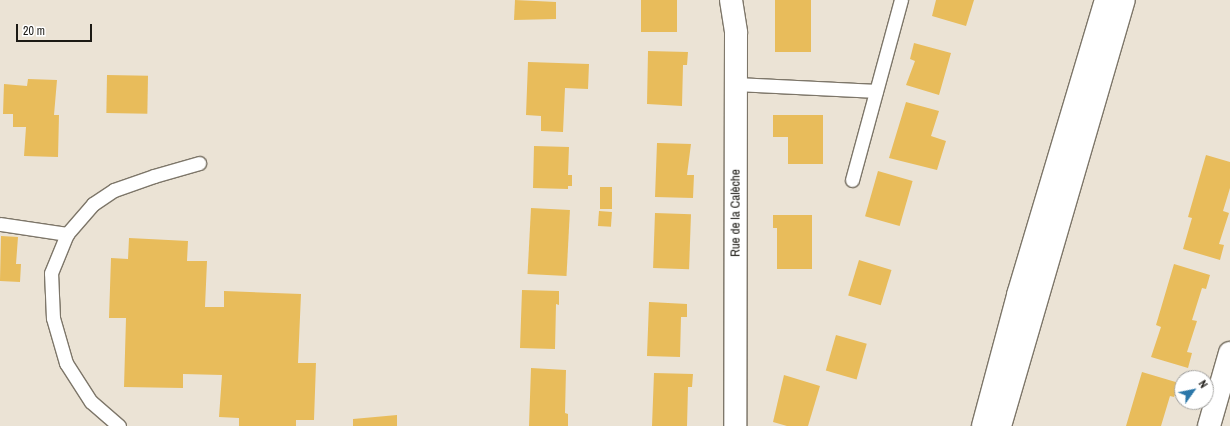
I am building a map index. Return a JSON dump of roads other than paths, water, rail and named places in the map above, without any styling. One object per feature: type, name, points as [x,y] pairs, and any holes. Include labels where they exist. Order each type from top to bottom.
[{"type":"main road","name":"Rue de la Calèche","points":[[731,0],[736,33],[737,84],[735,426]]},
{"type":"main road","points":[[983,426],[1018,295],[1106,0]]},
{"type":"main road","points":[[1000,426],[1124,0]]},
{"type":"main road","points":[[1209,426],[1230,353]]},
{"type":"lane","points":[[852,180],[900,0]]},
{"type":"lane","points":[[737,84],[876,91]]},
{"type":"lane","points":[[118,426],[91,402],[66,363],[53,318],[51,273],[67,234],[93,204],[114,190],[154,176],[199,163]]},
{"type":"lane","points":[[0,224],[67,234]]}]
